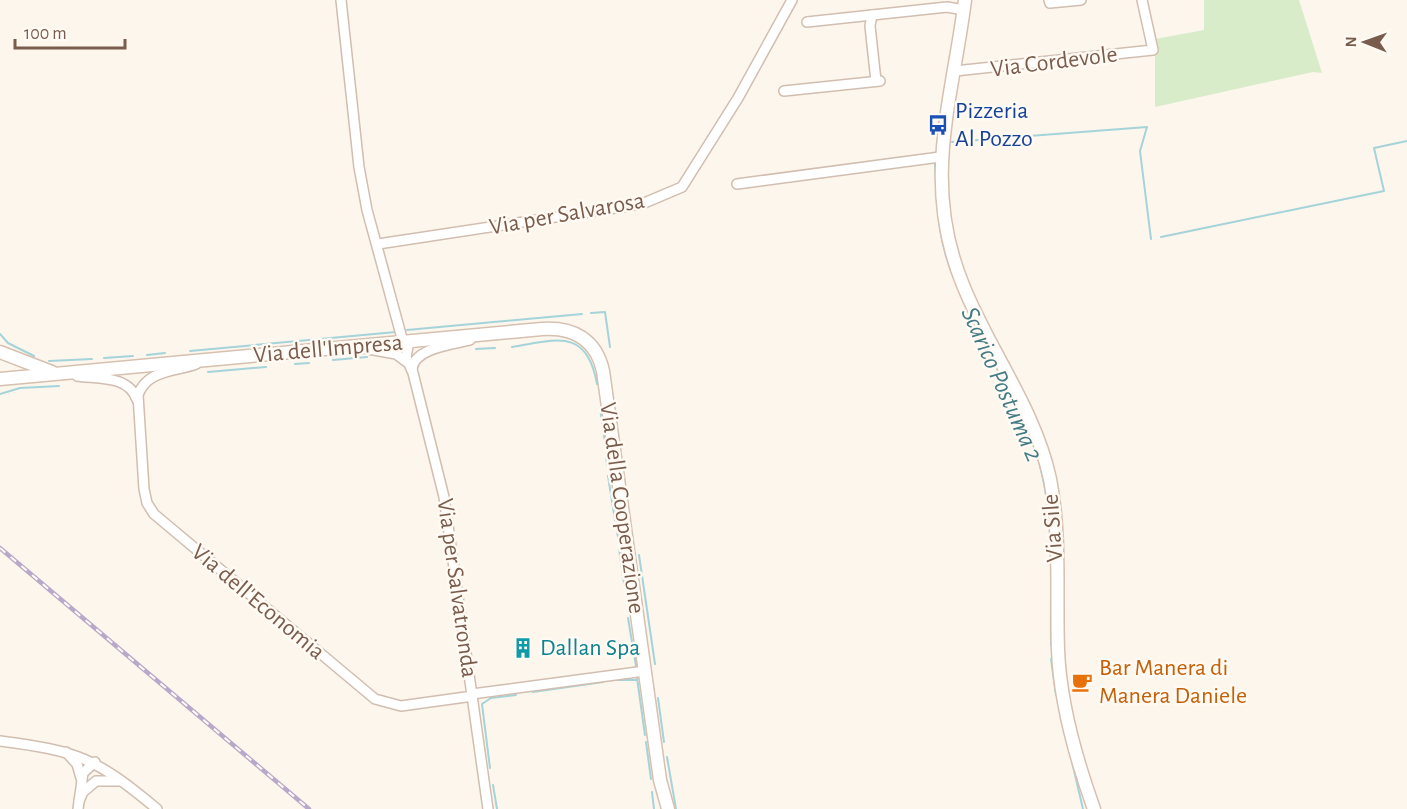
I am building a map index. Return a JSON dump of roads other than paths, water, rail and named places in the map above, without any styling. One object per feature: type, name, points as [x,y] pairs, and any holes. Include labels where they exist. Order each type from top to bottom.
[{"type":"street","name":"Via per Salvatronda","points":[[341,0],[358,167],[406,341],[405,352],[411,366],[442,487],[488,809]]},
{"type":"street","name":"Via per Salvarosa","points":[[378,244],[642,204],[682,187],[738,98],[792,0]]},
{"type":"street","points":[[908,0],[909,10]]},
{"type":"street","points":[[1049,0],[1050,3],[1081,0]]},
{"type":"street","name":"Via Cordevole","points":[[955,71],[1153,50],[1142,0]]},
{"type":"street","points":[[807,22],[964,5]]},
{"type":"street","name":"Via Sile","points":[[964,5],[940,157],[944,218],[959,276],[1028,418],[1050,478],[1060,677],[1094,809]]},
{"type":"street","points":[[784,92],[878,81],[870,26],[872,15]]},
{"type":"street","points":[[737,184],[940,157]]},
{"type":"street","name":"Via dell'Impresa","points":[[4,380],[558,328],[578,334],[592,345]]},
{"type":"street","points":[[355,346],[393,353],[411,366],[428,351],[484,334]]},
{"type":"street","name":"Via della Cooperazione","points":[[592,345],[599,356],[603,371],[660,780],[668,809]]},
{"type":"street","points":[[0,346],[15,358]]},
{"type":"street","name":"Via dell'Impresa","points":[[0,352],[61,373]]},
{"type":"street","points":[[137,400],[141,387],[152,376],[202,361]]},
{"type":"street","points":[[61,373],[120,382],[131,390],[137,400]]},
{"type":"street","name":"Via dell'Economia","points":[[137,400],[145,498],[151,509],[167,526],[377,700],[401,706],[645,671]]},
{"type":"street","points":[[0,741],[64,751],[95,762],[157,809]]},
{"type":"street","points":[[64,751],[75,761],[81,779]]},
{"type":"street","points":[[78,805],[81,779],[86,768],[95,762]]},
{"type":"street","points":[[78,805],[93,783],[95,762]]},
{"type":"street","points":[[93,783],[106,779],[124,782]]},
{"type":"street","name":"Via della Cooperazione","points":[[660,780],[660,809]]},
{"type":"waterway","name":"Scarico Postuma 2","points":[[952,142],[1147,127],[1140,151],[1151,239]]},
{"type":"waterway","name":"Scarico Postuma 2","points":[[1161,237],[1384,191],[1374,148],[1407,141]]},
{"type":"waterway","name":"Scarico Postuma 2","points":[[935,164],[942,239],[956,283]]},
{"type":"waterway","points":[[591,313],[605,312],[610,347]]},
{"type":"waterway","points":[[407,330],[582,314]]},
{"type":"waterway","points":[[190,351],[396,332]]},
{"type":"waterway","points":[[0,334],[8,343],[34,356]]},
{"type":"waterway","points":[[512,347],[556,341],[577,345],[586,353],[597,384]]},
{"type":"waterway","points":[[476,349],[495,348]]},
{"type":"waterway","points":[[147,355],[165,353]]},
{"type":"waterway","points":[[104,358],[133,356]]},
{"type":"waterway","points":[[333,360],[367,357]]},
{"type":"waterway","points":[[49,361],[92,359]]},
{"type":"waterway","points":[[295,364],[309,363]]},
{"type":"waterway","name":"Scarico Postuma 2","points":[[995,364],[1033,442],[1041,470],[1050,535],[1051,645]]},
{"type":"waterway","points":[[208,372],[266,367]]},
{"type":"waterway","points":[[0,394],[20,388],[59,386]]},
{"type":"waterway","points":[[600,408],[605,442]]},
{"type":"waterway","points":[[606,454],[607,465]]},
{"type":"waterway","points":[[608,476],[615,520]]},
{"type":"waterway","points":[[617,530],[618,537]]},
{"type":"waterway","points":[[619,548],[624,583]]},
{"type":"waterway","points":[[639,555],[655,664]]},
{"type":"waterway","points":[[628,618],[636,666]]},
{"type":"waterway","name":"Scarico Postuma 2","points":[[1051,659],[1056,695]]},
{"type":"waterway","points":[[637,678],[645,735]]},
{"type":"waterway","points":[[614,680],[637,680]]},
{"type":"waterway","points":[[533,692],[603,682]]},
{"type":"waterway","points":[[490,768],[482,704],[491,698],[516,695]]},
{"type":"waterway","points":[[658,698],[664,742]]},
{"type":"waterway","points":[[646,742],[651,779]]},
{"type":"waterway","points":[[667,757],[676,809]]},
{"type":"waterway","name":"Scarico Postuma 2","points":[[1072,762],[1083,809]]},
{"type":"waterway","points":[[493,785],[497,809]]},
{"type":"waterway","points":[[652,792],[654,809]]},
{"type":"railway","points":[[0,548],[309,809]]},
{"type":"place","name":"Pizzeria Al Pozzo","points":[[938,125]]},
{"type":"place","name":"Dallan Spa","points":[[523,648]]},
{"type":"place","name":"Bar Manera di Manera Daniele","points":[[1082,682]]}]
